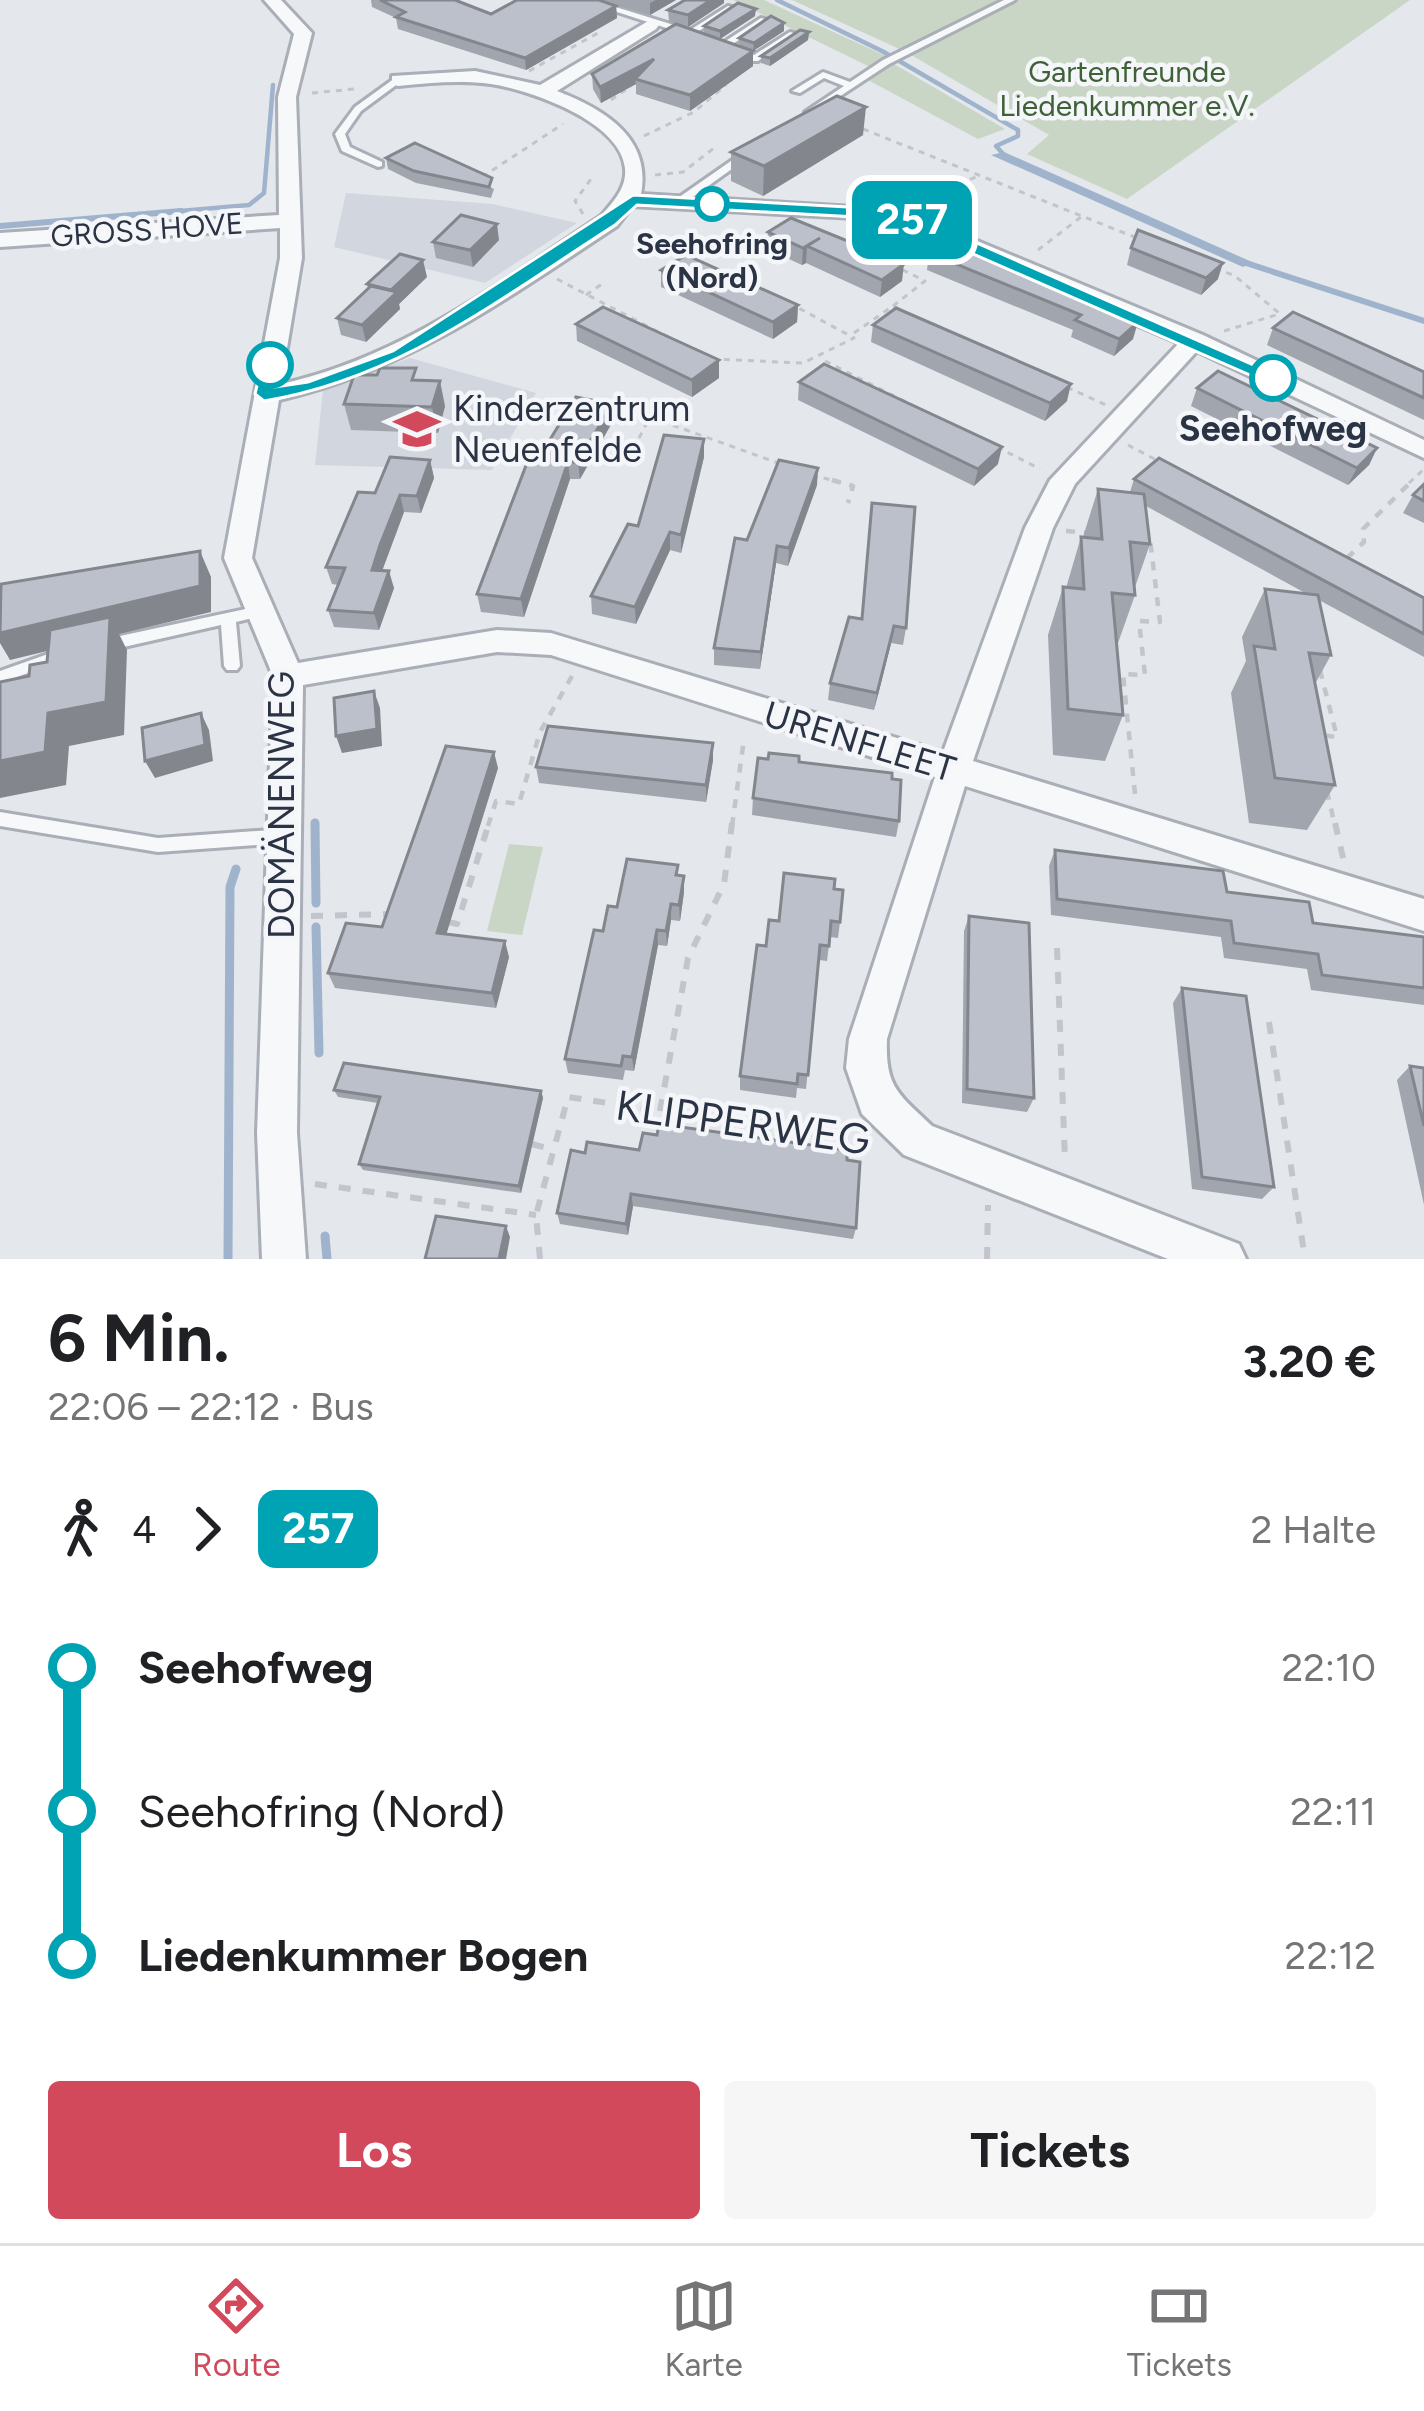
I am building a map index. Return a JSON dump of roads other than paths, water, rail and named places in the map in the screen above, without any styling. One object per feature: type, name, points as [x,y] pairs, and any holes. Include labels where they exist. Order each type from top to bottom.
[{"type":"street","name":"DOMÄNENWEG","points":[[272,0],[303,33],[287,97],[293,221],[238,558],[288,676],[280,1192],[284,1259]]},
{"type":"street","points":[[540,93],[652,24]]},
{"type":"street","points":[[264,394],[311,387],[400,355],[609,221],[635,188],[628,143],[586,113],[511,82],[479,77],[398,80]]},
{"type":"street","points":[[635,188],[679,202],[896,214],[1195,340],[1424,450]]},
{"type":"street","name":"GROSS HOVE","points":[[0,240],[293,221]]},
{"type":"street","points":[[1195,340],[1063,480],[1039,528],[979,689],[868,1039],[866,1068],[876,1100],[918,1141],[1224,1259]]},
{"type":"street","name":"URENFLEET","points":[[288,676],[497,641],[551,644],[1424,915]]},
{"type":"lane","points":[[584,0],[691,33],[755,59],[793,34]]},
{"type":"lane","points":[[623,13],[638,0]]},
{"type":"lane","points":[[794,123],[886,62],[1011,0]]},
{"type":"lane","points":[[691,33],[731,8]]},
{"type":"lane","points":[[652,24],[672,11]]},
{"type":"lane","points":[[724,46],[764,20]]},
{"type":"lane","points":[[797,91],[823,75],[851,85]]},
{"type":"lane","points":[[378,164],[346,149],[340,134],[358,109],[398,80]]},
{"type":"lane","points":[[679,202],[755,149]]},
{"type":"lane","points":[[0,677],[51,657],[260,611]]},
{"type":"lane","points":[[228,618],[232,666]]},
{"type":"lane","points":[[0,819],[158,844],[284,836]]},
{"type":"water","points":[[1004,152],[1252,262],[1243,267],[991,155]]},
{"type":"waterway","points":[[777,0],[882,51],[1018,130],[1018,136],[996,146],[1005,156]]},
{"type":"waterway","points":[[168,212],[249,205],[264,193],[273,85]]},
{"type":"waterway","points":[[168,212],[181,211]]},
{"type":"waterway","points":[[0,226],[168,212]]},
{"type":"waterway","points":[[146,214],[168,212]]},
{"type":"waterway","points":[[1243,262],[1424,321]]},
{"type":"waterway","points":[[315,823],[316,903]]},
{"type":"waterway","points":[[228,1259],[230,887],[236,869]]},
{"type":"waterway","points":[[316,927],[319,1053]]},
{"type":"waterway","points":[[325,1236],[327,1259]]},
{"type":"place","name":"Seehofring (Nord)","points":[[712,204]]},
{"type":"place","name":"Seehofweg","points":[[1273,378]]},
{"type":"place","name":"Kinderzentrum Neuenfelde","points":[[417,429]]},
{"type":"park label","name":"Gartenfreunde Liedenkummer e.V.","points":[[1127,89]]}]
